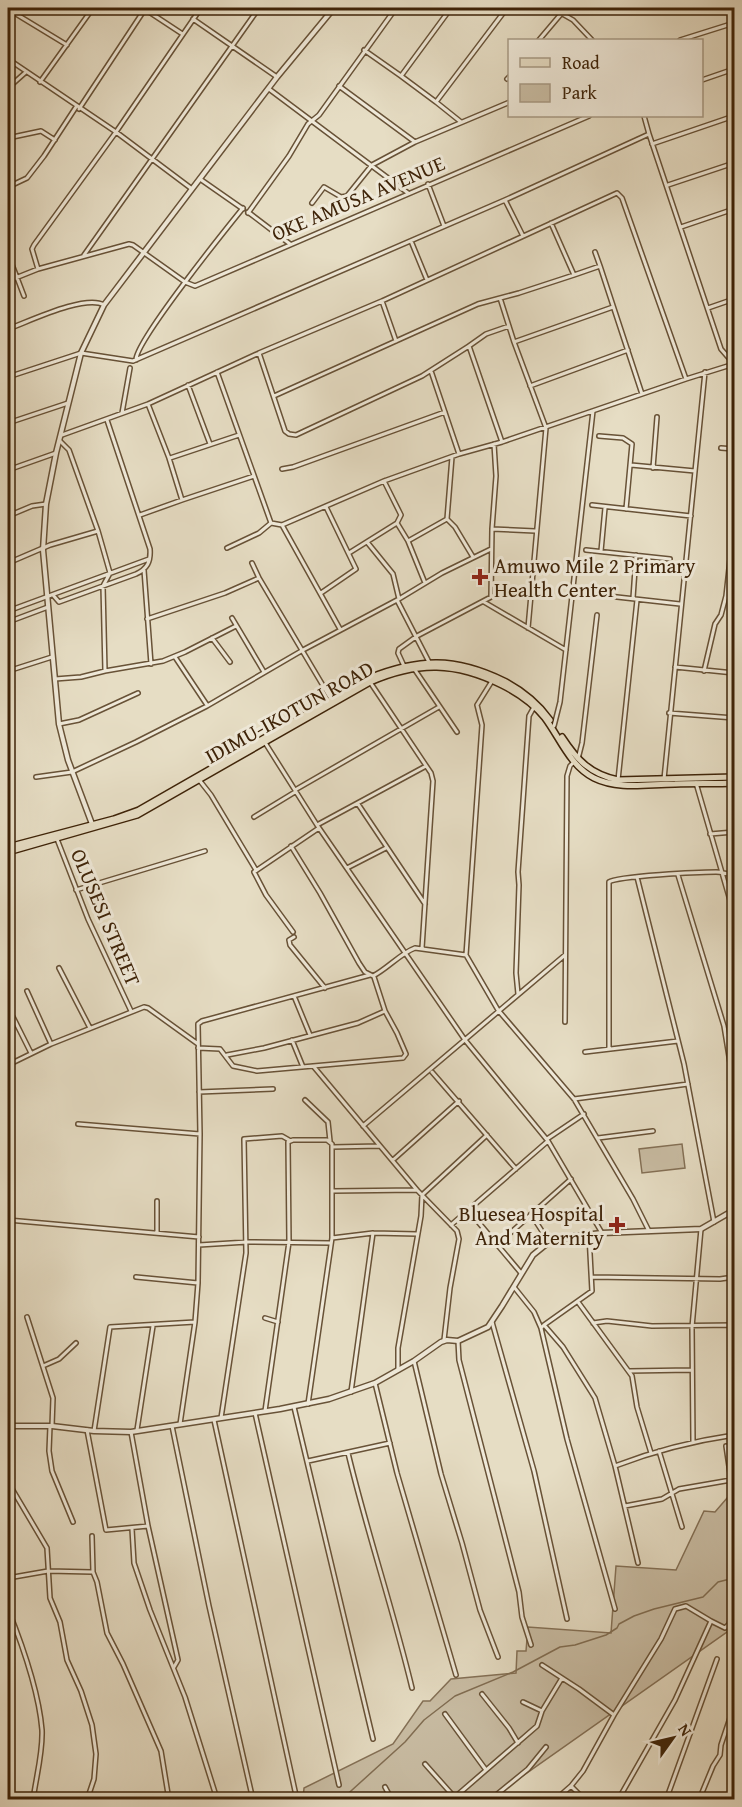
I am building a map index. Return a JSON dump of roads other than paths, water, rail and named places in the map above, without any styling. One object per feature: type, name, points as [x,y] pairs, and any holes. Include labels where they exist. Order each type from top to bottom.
[{"type":"main road","points":[[8,847],[56,836],[139,810],[264,741],[369,678],[404,666],[429,663],[457,664],[476,669],[496,681],[516,687],[538,705],[575,761],[598,774],[618,780],[735,777]]},
{"type":"main road","name":"IDIMU-IKOTUN ROAD","points":[[8,852],[56,836],[137,816],[370,682],[414,669],[449,666],[474,672],[496,681],[534,706],[575,761],[589,775],[611,784],[735,783]]},
{"type":"street","points":[[40,82],[91,8]]},
{"type":"street","points":[[8,187],[27,178],[144,8],[182,34]]},
{"type":"street","points":[[38,269],[32,249],[34,245],[116,132],[201,8]]},
{"type":"street","points":[[83,257],[259,8]]},
{"type":"street","points":[[92,824],[72,772],[59,724],[43,550],[46,504],[81,353],[104,305],[277,77],[333,8]]},
{"type":"street","points":[[248,213],[396,8]]},
{"type":"street","points":[[401,76],[451,8]]},
{"type":"street","points":[[436,102],[507,8]]},
{"type":"street","points":[[552,8],[573,20],[591,39]]},
{"type":"street","points":[[625,8],[640,8]]},
{"type":"street","points":[[683,39],[734,24],[729,8]]},
{"type":"street","points":[[11,10],[67,45]]},
{"type":"street","points":[[540,39],[561,14]]},
{"type":"street","points":[[193,20],[277,77]]},
{"type":"street","points":[[364,50],[461,122]]},
{"type":"street","points":[[8,59],[77,108],[116,132],[192,189]]},
{"type":"street","points":[[703,80],[735,69]]},
{"type":"street","points":[[8,88],[26,72]]},
{"type":"street","points":[[339,86],[415,142]]},
{"type":"street","points":[[269,89],[408,194]]},
{"type":"street","points":[[312,202],[324,187],[341,197],[347,196],[372,165],[415,142],[508,103]]},
{"type":"street","points":[[652,144],[735,116]]},
{"type":"street","name":"OKE AMUSA AVENUE","points":[[185,282],[195,286],[587,117]]},
{"type":"street","points":[[217,372],[271,522],[282,525],[384,481],[459,454],[546,428],[686,378],[735,364],[721,349],[644,117]]},
{"type":"street","points":[[8,138],[41,131],[55,140]]},
{"type":"street","points":[[8,376],[81,353],[118,360],[136,360],[505,200],[649,134]]},
{"type":"street","points":[[667,185],[735,163]]},
{"type":"street","points":[[200,179],[290,244]]},
{"type":"street","points":[[428,184],[444,226]]},
{"type":"street","points":[[62,435],[148,404],[258,353],[382,302],[615,193],[620,193],[686,378]]},
{"type":"street","points":[[505,200],[523,236]]},
{"type":"street","points":[[136,360],[143,342],[185,282],[243,208]]},
{"type":"street","points":[[681,227],[735,209]]},
{"type":"street","points":[[551,223],[574,275]]},
{"type":"street","points":[[411,241],[428,280]]},
{"type":"street","points":[[8,281],[38,269],[129,244],[185,282]]},
{"type":"street","points":[[595,252],[642,394]]},
{"type":"street","points":[[8,254],[24,296]]},
{"type":"street","points":[[274,396],[478,304],[600,266]]},
{"type":"street","points":[[501,298],[514,342],[546,428],[528,628]]},
{"type":"street","points":[[708,308],[735,298]]},
{"type":"street","points":[[8,329],[77,305],[98,302],[104,305]]},
{"type":"street","points":[[382,302],[396,341]]},
{"type":"street","points":[[514,342],[613,307]]},
{"type":"street","points":[[258,353],[285,431],[296,435],[431,371],[486,334],[509,326]]},
{"type":"street","points":[[469,345],[502,442]]},
{"type":"street","points":[[530,386],[628,350]]},
{"type":"street","points":[[729,360],[735,355]]},
{"type":"street","points":[[121,414],[130,368]]},
{"type":"street","points":[[431,371],[459,454]]},
{"type":"street","points":[[664,779],[705,372]]},
{"type":"street","points":[[188,385],[210,444]]},
{"type":"street","points":[[8,423],[54,406],[70,403]]},
{"type":"street","points":[[148,404],[182,500]]},
{"type":"street","points":[[554,726],[558,715],[593,411]]},
{"type":"street","points":[[282,469],[445,412]]},
{"type":"street","points":[[653,468],[657,417]]},
{"type":"street","points":[[107,420],[140,515],[150,557],[144,570],[151,664]]},
{"type":"street","points":[[169,458],[239,435]]},
{"type":"street","points":[[599,436],[623,438],[633,447],[626,509]]},
{"type":"street","points":[[60,441],[69,450],[98,531],[110,573],[103,586],[102,626],[105,671]]},
{"type":"street","points":[[404,666],[397,650],[417,636],[466,609],[484,602],[492,594],[491,549],[496,476],[494,444]]},
{"type":"street","points":[[721,448],[735,449]]},
{"type":"street","points":[[8,470],[56,453]]},
{"type":"street","points":[[452,457],[447,519],[455,527],[473,557]]},
{"type":"street","points":[[631,465],[695,471]]},
{"type":"street","points":[[140,515],[254,476]]},
{"type":"street","points":[[349,553],[397,523],[401,515],[384,481]]},
{"type":"street","points":[[8,516],[32,506],[46,504]]},
{"type":"street","points":[[592,506],[691,516]]},
{"type":"street","points":[[321,593],[355,571],[356,566],[326,507]]},
{"type":"street","points":[[601,551],[606,507]]},
{"type":"street","points":[[704,671],[714,624],[721,615],[729,577],[735,513]]},
{"type":"street","points":[[408,541],[447,519]]},
{"type":"street","points":[[226,548],[259,533],[271,522]]},
{"type":"street","points":[[397,523],[408,541],[425,582]]},
{"type":"street","points":[[282,525],[340,629]]},
{"type":"street","points":[[492,529],[536,531]]},
{"type":"street","points":[[8,563],[43,550],[50,545],[98,531]]},
{"type":"street","points":[[367,542],[393,574],[398,599],[429,663]]},
{"type":"street","points":[[36,777],[72,772],[207,706],[425,582],[491,549]]},
{"type":"street","points":[[586,550],[670,559]]},
{"type":"street","points":[[618,780],[635,599],[636,555]]},
{"type":"street","points":[[8,611],[150,557]]},
{"type":"street","points":[[252,563],[331,700]]},
{"type":"street","points":[[129,566],[131,576]]},
{"type":"street","points":[[53,595],[58,602],[144,570]]},
{"type":"street","points":[[729,577],[735,578]]},
{"type":"street","points":[[147,620],[225,593],[259,578]]},
{"type":"street","points":[[572,592],[681,604]]},
{"type":"street","points":[[484,602],[566,650]]},
{"type":"street","points":[[8,622],[48,607]]},
{"type":"street","points":[[564,1022],[567,776],[582,742],[597,615]]},
{"type":"street","points":[[232,618],[264,672]]},
{"type":"street","points":[[54,679],[81,677],[151,664],[175,657],[236,626]]},
{"type":"street","points":[[212,638],[230,662]]},
{"type":"street","points":[[8,671],[52,657]]},
{"type":"street","points":[[175,657],[207,706]]},
{"type":"street","points":[[675,667],[735,673]]},
{"type":"street","points":[[414,669],[457,732]]},
{"type":"street","points":[[496,681],[477,705],[482,725],[466,955],[498,1010],[574,1098],[649,1231]]},
{"type":"street","points":[[370,682],[427,766],[433,781],[422,948]]},
{"type":"street","points":[[59,724],[79,720],[138,693]]},
{"type":"street","points":[[254,817],[439,706]]},
{"type":"street","points":[[518,994],[516,973],[518,872],[529,716],[534,706]]},
{"type":"street","points":[[669,714],[735,718]]},
{"type":"street","points":[[264,741],[318,827],[465,1040],[547,1140],[602,1233]]},
{"type":"street","points":[[292,932],[266,895],[254,874],[256,870],[318,827],[427,766]]},
{"type":"street","points":[[200,781],[211,795],[256,870]]},
{"type":"street","points":[[696,783],[735,914]]},
{"type":"street","points":[[357,804],[425,904]]},
{"type":"street","points":[[710,834],[735,832]]},
{"type":"street","name":"OLUSESI STREET","points":[[56,836],[76,891],[131,1011]]},
{"type":"street","points":[[8,1065],[51,1044],[140,1008],[148,1008],[198,1046],[220,1049],[235,1067],[257,1071],[405,1057],[403,1043],[385,1011],[372,976],[359,963],[320,892],[291,846]]},
{"type":"street","points":[[347,868],[386,848]]},
{"type":"street","points":[[76,891],[205,851]]},
{"type":"street","points":[[609,1049],[609,882],[615,879],[637,877],[721,872],[735,874]]},
{"type":"street","points":[[678,875],[724,1026],[735,1087]]},
{"type":"street","points":[[637,877],[688,1084],[714,1222]]},
{"type":"street","points":[[294,937],[290,940],[290,945],[325,988]]},
{"type":"street","points":[[180,1425],[195,1322],[198,1283],[200,1134],[197,1027],[202,1021],[372,976],[386,970],[405,953],[415,948],[466,955]]},
{"type":"street","points":[[363,1126],[565,955]]},
{"type":"street","points":[[59,968],[90,1028]]},
{"type":"street","points":[[27,991],[51,1044]]},
{"type":"street","points":[[294,996],[310,1035]]},
{"type":"street","points":[[8,1006],[31,1053]]},
{"type":"street","points":[[227,1055],[358,1023],[385,1011]]},
{"type":"street","points":[[292,1040],[303,1068]]},
{"type":"street","points":[[585,1052],[678,1041]]},
{"type":"street","points":[[314,1067],[417,1190],[457,1231],[459,1239],[444,1341]]},
{"type":"street","points":[[432,1072],[516,1169]]},
{"type":"street","points":[[574,1098],[688,1084]]},
{"type":"street","points":[[199,1092],[273,1089]]},
{"type":"street","points":[[305,1100],[328,1122],[332,1147],[333,1191],[332,1240],[308,1404]]},
{"type":"street","points":[[392,1160],[459,1101]]},
{"type":"street","points":[[451,1225],[547,1140],[584,1114]]},
{"type":"street","points":[[78,1124],[200,1134]]},
{"type":"street","points":[[598,1137],[653,1131]]},
{"type":"street","points":[[398,1370],[398,1348],[422,1195],[487,1135]]},
{"type":"street","points":[[221,1418],[238,1316],[247,1242],[244,1139],[282,1136],[290,1141],[330,1141]]},
{"type":"street","points":[[265,1411],[289,1242],[290,1141]]},
{"type":"street","points":[[332,1147],[380,1146]]},
{"type":"street","points":[[498,1244],[571,1179]]},
{"type":"street","points":[[333,1191],[417,1190]]},
{"type":"street","points":[[157,1201],[157,1233]]},
{"type":"street","points":[[469,1210],[521,1273]]},
{"type":"street","points":[[8,1404],[10,1426],[51,1426],[131,1432],[308,1404],[375,1383],[444,1341],[458,1341],[482,1331],[492,1322],[535,1253],[549,1242],[602,1233],[701,1229],[735,1210]]},
{"type":"street","points":[[531,1214],[549,1242]]},
{"type":"street","points":[[8,1220],[199,1237]]},
{"type":"street","points":[[693,1441],[692,1327],[701,1229]]},
{"type":"street","points":[[199,1245],[332,1240],[374,1233],[422,1232]]},
{"type":"street","points":[[351,1392],[374,1233]]},
{"type":"street","points":[[542,1326],[592,1291],[589,1235]]},
{"type":"street","points":[[136,1276],[198,1283]]},
{"type":"street","points":[[592,1277],[733,1278],[735,1288]]},
{"type":"street","points":[[513,1287],[534,1312],[542,1326],[563,1347],[595,1398],[615,1466],[638,1563]]},
{"type":"street","points":[[578,1302],[629,1371],[651,1453]]},
{"type":"street","points":[[27,1317],[54,1406],[49,1451],[52,1471],[73,1522]]},
{"type":"street","points":[[265,1317],[278,1322]]},
{"type":"street","points":[[593,1323],[607,1321],[652,1326],[692,1327],[735,1325],[733,1410],[735,1418]]},
{"type":"street","points":[[94,1431],[109,1329],[112,1326],[153,1326],[195,1322]]},
{"type":"street","points":[[492,1322],[534,1471],[567,1619]]},
{"type":"street","points":[[137,1431],[153,1326]]},
{"type":"street","points":[[542,1326],[567,1439],[615,1609]]},
{"type":"street","points":[[458,1341],[459,1360],[519,1592],[522,1617],[531,1645]]},
{"type":"street","points":[[43,1366],[58,1359],[76,1343]]},
{"type":"street","points":[[414,1361],[441,1474],[480,1610],[498,1658]]},
{"type":"street","points":[[629,1371],[691,1370]]},
{"type":"street","points":[[375,1383],[456,1675]]},
{"type":"street","points":[[294,1407],[373,1739]]},
{"type":"street","points":[[255,1413],[339,1785]]},
{"type":"street","points":[[213,1420],[297,1800]]},
{"type":"street","points":[[172,1426],[209,1606],[253,1800]]},
{"type":"street","points":[[87,1430],[106,1530],[148,1527]]},
{"type":"street","points":[[131,1432],[148,1527],[178,1660],[174,1667]]},
{"type":"street","points":[[615,1466],[693,1441],[735,1435]]},
{"type":"street","points":[[308,1461],[390,1443]]},
{"type":"street","points":[[726,1446],[731,1480],[735,1484]]},
{"type":"street","points":[[659,1451],[682,1527]]},
{"type":"street","points":[[348,1453],[412,1688]]},
{"type":"street","points":[[625,1506],[655,1500],[679,1489],[731,1480]]},
{"type":"street","points":[[8,1482],[46,1545],[50,1598],[62,1628],[67,1660],[81,1691],[94,1735],[96,1754],[94,1779],[87,1800]]},
{"type":"street","points":[[132,1529],[134,1563],[150,1610],[174,1667],[217,1799]]},
{"type":"street","points":[[92,1536],[93,1572],[109,1640],[123,1664],[162,1755],[169,1800]]},
{"type":"street","points":[[8,1578],[48,1571],[93,1572]]},
{"type":"street","points":[[555,1800],[583,1771],[614,1715],[661,1640],[675,1609],[686,1606],[724,1628],[729,1624],[735,1612]]},
{"type":"street","points":[[8,1609],[19,1638],[37,1703],[42,1731],[33,1800]]},
{"type":"street","points":[[618,1800],[672,1706],[711,1621]]},
{"type":"street","points":[[666,1800],[717,1659]]},
{"type":"street","points":[[542,1665],[614,1715]]},
{"type":"street","points":[[425,1764],[456,1798],[537,1726],[542,1711],[562,1678]]},
{"type":"street","points":[[482,1694],[518,1743]]},
{"type":"street","points":[[523,1702],[542,1711]]},
{"type":"street","points":[[699,1800],[720,1755],[721,1745],[735,1706]]},
{"type":"street","points":[[445,1714],[486,1770]]},
{"type":"street","points":[[489,1800],[528,1769],[546,1747]]},
{"type":"street","points":[[571,1786],[579,1794],[579,1800]]},
{"type":"street","points":[[385,1787],[392,1800]]},
{"type":"waterway","points":[[341,1800],[405,1742],[424,1720],[455,1696],[513,1672],[560,1647],[575,1645],[606,1635],[619,1624],[634,1616],[703,1597],[718,1582],[734,1578]]},
{"type":"place","name":"Amuwo Mile 2 Primary Health Center","points":[[480,577]]},
{"type":"place","name":"Bluesea Hospital And Maternity","points":[[617,1225]]}]
